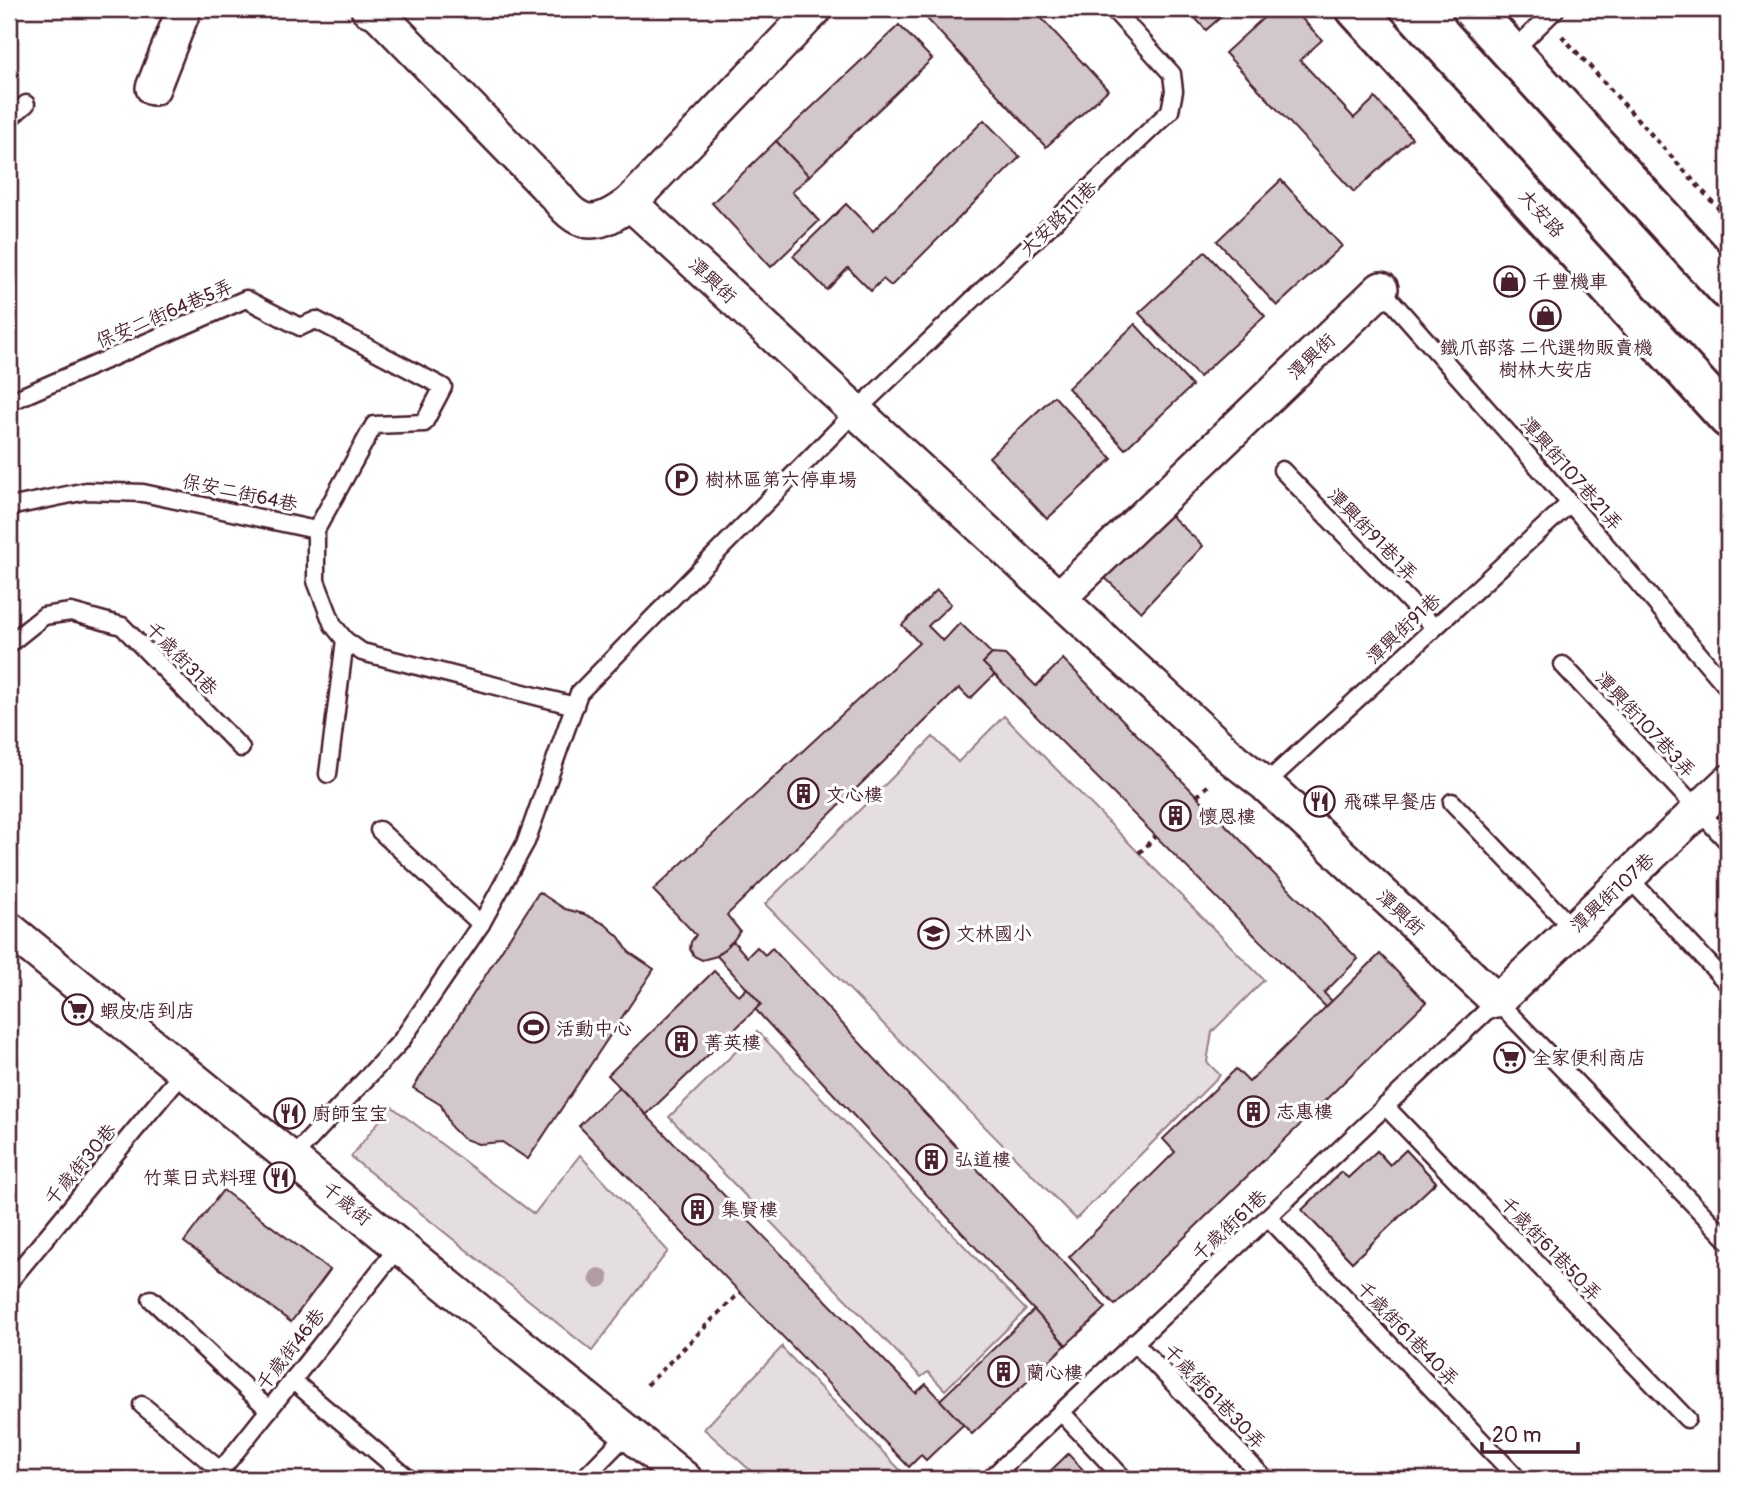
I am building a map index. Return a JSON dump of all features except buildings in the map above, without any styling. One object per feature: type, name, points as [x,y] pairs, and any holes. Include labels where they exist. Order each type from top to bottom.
[{"type":"street","points":[[153,88],[184,9]]},
{"type":"street","points":[[375,10],[557,197],[569,214],[588,222],[608,219],[630,203],[816,9]]},
{"type":"street","name":"大安路","points":[[1356,9],[1728,418]]},
{"type":"street","points":[[1472,9],[1728,290]]},
{"type":"street","name":"潭興街","points":[[630,203],[1234,760],[1265,784],[1497,1001]]},
{"type":"street","name":"潭興街","points":[[1060,597],[1381,289]]},
{"type":"street","name":"潭興街107巷","points":[[1497,1001],[1728,782]]},
{"type":"street","name":"千歲街","points":[[9,929],[685,1479]]},
{"type":"lane","name":"大安路111巷","points":[[292,1158],[401,1041],[481,924],[526,842],[579,694],[855,412],[1170,111],[1174,91],[1172,74],[1113,9]]},
{"type":"lane","points":[[1511,52],[1551,13]]},
{"type":"lane","points":[[9,118],[26,104]]},
{"type":"lane","name":"潭興街107巷21弄","points":[[1381,289],[1570,503],[1728,688]]},
{"type":"lane","name":"保安二街64巷5弄","points":[[9,402],[246,299],[300,327],[316,320],[443,387],[424,423],[374,425],[316,530]]},
{"type":"lane","name":"潭興街91巷1弄","points":[[1282,470],[1434,627]]},
{"type":"lane","name":"保安二街64巷","points":[[9,507],[86,491],[143,493],[316,530],[316,581],[332,625],[345,640]]},
{"type":"lane","name":"潭興街91巷","points":[[1265,784],[1570,503]]},
{"type":"lane","name":"千歲街31巷","points":[[9,644],[44,616],[71,612],[121,626],[241,748]]},
{"type":"lane","points":[[328,774],[345,640],[362,652],[575,706]]},
{"type":"lane","name":"潭興街107巷3弄","points":[[1563,665],[1728,842]]},
{"type":"lane","points":[[1452,802],[1573,929]]},
{"type":"lane","points":[[379,830],[481,924]]},
{"type":"lane","points":[[1628,877],[1728,984]]},
{"type":"lane","name":"千歲街61巷","points":[[990,1479],[1497,1001]]},
{"type":"lane","name":"潭興街","points":[[1497,1001],[1728,1240]]},
{"type":"lane","name":"千歲街30巷","points":[[9,1282],[183,1072]]},
{"type":"lane","name":"千歲街61巷50弄","points":[[1385,1106],[1687,1419]]},
{"type":"lane","name":"千歲街61巷40弄","points":[[1268,1217],[1518,1479]]},
{"type":"lane","name":"千歲街46巷","points":[[217,1475],[400,1245]]},
{"type":"lane","points":[[151,1299],[269,1410]]},
{"type":"lane","name":"千歲街61巷30弄","points":[[1134,1342],[1265,1479]]},
{"type":"lane","points":[[292,1380],[409,1479]]},
{"type":"lane","points":[[142,1405],[217,1475]]},
{"type":"lane","points":[[1061,1412],[1125,1479]]},
{"type":"lane","points":[[583,1479],[628,1433]]},
{"type":"path","points":[[1551,13],[1728,219]]},
{"type":"path","points":[[1139,853],[1156,836]]},
{"type":"path","points":[[647,1385],[740,1292]]},
{"type":"shaded area","points":[[1004,716],[1264,980],[1212,1032],[1207,1062],[1220,1075],[1076,1219],[765,904],[933,737],[958,762]]},
{"type":"shaded area","points":[[757,1031],[1026,1310],[945,1390],[928,1372],[921,1377],[669,1117]]},
{"type":"shaded area","points":[[391,1106],[534,1214],[580,1155],[668,1251],[592,1351],[351,1157]]},
{"type":"shaded area","points":[[782,1347],[909,1479],[760,1479],[704,1429]]},
{"type":"place","name":"千豐機車","points":[[1509,281]]},
{"type":"place","name":"鐵爪部落 二代選物販賣機 樹林大安店","points":[[1546,316]]},
{"type":"place","name":"樹林區第六停車場","points":[[682,479]]},
{"type":"place","name":"文心樓","points":[[803,794]]},
{"type":"place","name":"飛碟早餐店","points":[[1320,801]]},
{"type":"place","name":"懷恩樓","points":[[1176,816]]},
{"type":"place","name":"文林國小","points":[[933,933]]},
{"type":"place","name":"蝦皮店到店","points":[[77,1010]]},
{"type":"place","name":"活動中心","points":[[533,1028]]},
{"type":"place","name":"菁英樓","points":[[681,1042]]},
{"type":"place","name":"全家便利商店","points":[[1509,1057]]},
{"type":"place","name":"志惠樓","points":[[1253,1111]]},
{"type":"place","name":"廚師宝宝","points":[[289,1113]]},
{"type":"place","name":"弘道樓","points":[[931,1159]]},
{"type":"place","name":"竹葉日式料理","points":[[280,1177]]},
{"type":"place","name":"集賢樓","points":[[698,1209]]},
{"type":"place","name":"蘭心樓","points":[[1003,1372]]}]
